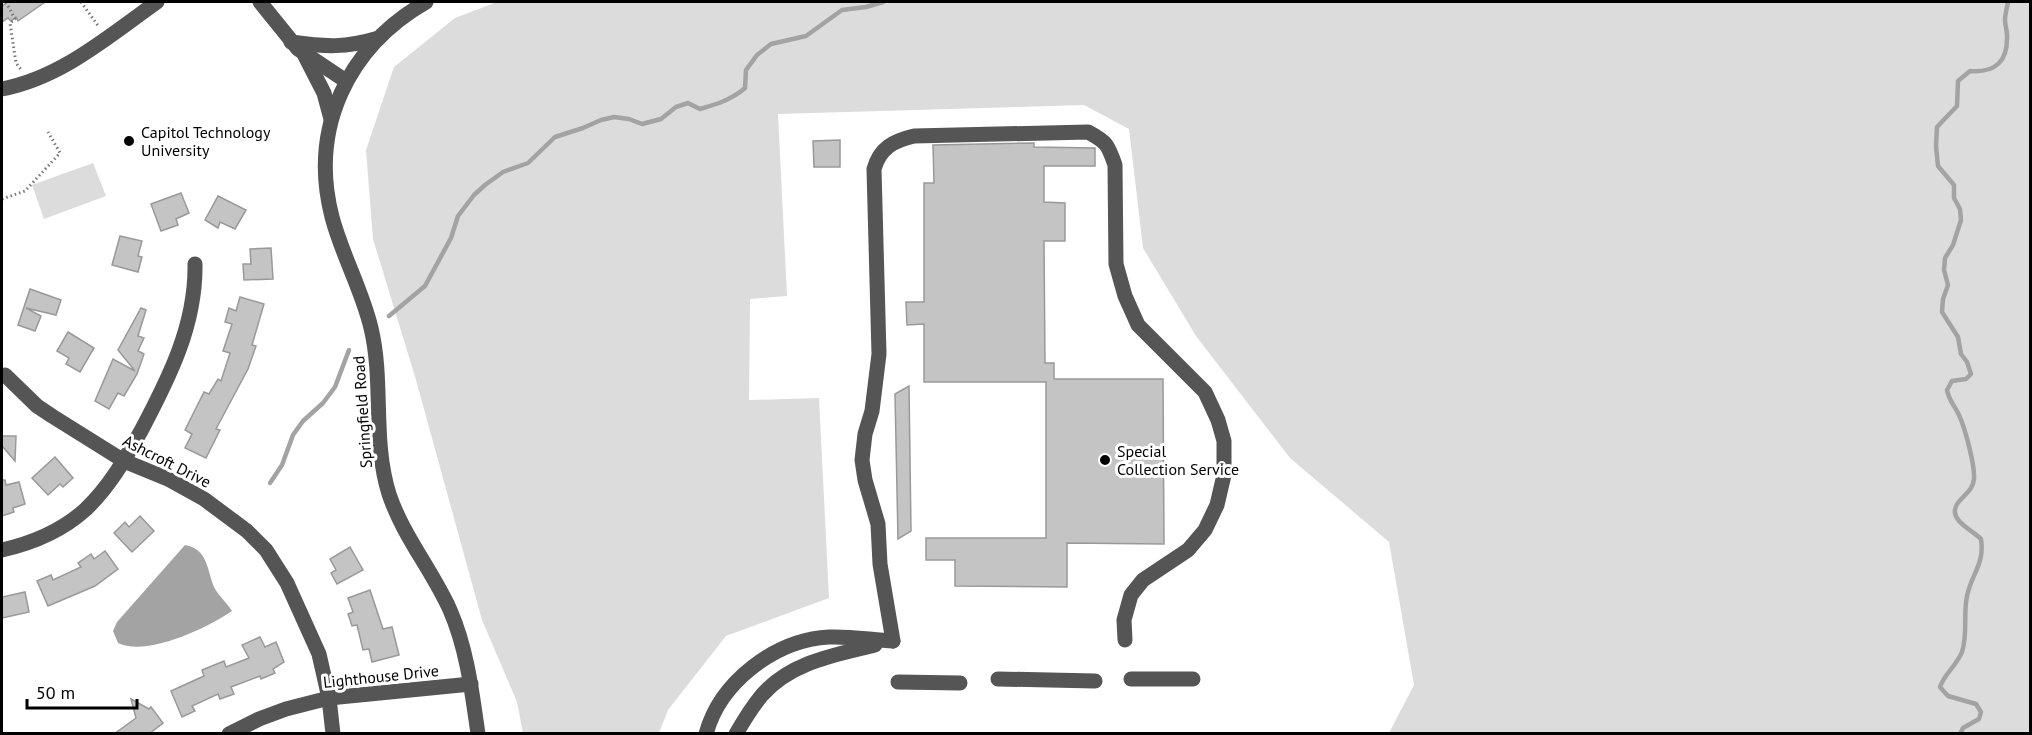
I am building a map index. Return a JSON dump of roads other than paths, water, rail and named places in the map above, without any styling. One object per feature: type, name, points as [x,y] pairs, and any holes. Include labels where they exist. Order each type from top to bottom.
[{"type":"street","points":[[2,90],[30,82],[63,66],[157,2]]},
{"type":"street","points":[[260,2],[304,55],[346,81]]},
{"type":"street","name":"Springfield Road","points":[[426,2],[408,13],[379,38],[354,67],[331,120],[325,165],[328,199],[341,244],[363,300],[374,342],[384,473],[396,513],[450,611],[459,634],[471,684],[478,734]]},
{"type":"street","points":[[291,42],[330,47],[379,38]]},
{"type":"street","points":[[304,55],[324,93],[331,120]]},
{"type":"street","points":[[893,641],[880,564],[878,524],[861,460],[873,402],[879,354],[874,170],[877,158],[896,140],[914,136],[1088,132],[1103,140],[1110,150],[1115,165],[1116,264],[1125,296],[1138,325],[1205,392],[1218,420],[1224,441],[1224,475],[1217,505],[1205,530],[1188,550],[1143,580],[1131,596],[1124,620],[1125,640]]},
{"type":"street","points":[[2,550],[35,542],[60,528],[92,503],[111,483],[168,378],[180,348],[189,321],[195,289],[195,264]]},
{"type":"street","name":"Ashcroft Drive","points":[[6,375],[44,411],[124,461],[168,479],[204,499],[247,531],[266,550],[302,612],[319,654],[329,698],[333,734]]},
{"type":"street","points":[[706,734],[709,722],[723,697],[762,659],[779,650],[828,637],[893,641]]},
{"type":"street","points":[[736,734],[750,710],[782,677],[822,658],[893,641]]},
{"type":"street","points":[[998,679],[1095,681]]},
{"type":"street","points":[[1131,679],[1193,679]]},
{"type":"street","points":[[898,682],[960,683]]},
{"type":"street","name":"Lighthouse Drive","points":[[229,734],[277,712],[329,698],[471,684]]},
{"type":"waterway","points":[[389,316],[425,286],[451,238],[458,216],[474,195],[503,172],[528,163],[555,137],[614,117],[642,124],[661,119],[676,107],[688,103],[700,109],[724,101],[745,88],[746,70],[757,55],[771,44],[806,36],[842,10],[883,2]]},
{"type":"waterway","points":[[1960,734],[1963,728],[1979,719],[1981,712],[1976,704],[1948,696],[1940,687],[1962,652],[1967,596],[1982,548],[1981,539],[1962,524],[1955,513],[1957,504],[1973,484],[1974,473],[1964,429],[1947,390],[1952,381],[1966,379],[1971,374],[1961,354],[1958,337],[1942,312],[1943,299],[1948,285],[1944,270],[1945,258],[1953,245],[1961,220],[1960,209],[1954,198],[1954,185],[1938,166],[1937,127],[1957,106],[1958,81],[1970,71],[1987,70],[1999,64],[2003,58],[2007,44],[2005,20],[2008,2]]},
{"type":"waterway","points":[[270,483],[282,465],[293,435],[335,387],[349,350]]},
{"type":"place","name":"Capitol Technology University","points":[[129,141]]},
{"type":"place","name":"Special Collection Service","points":[[1105,460]]}]
